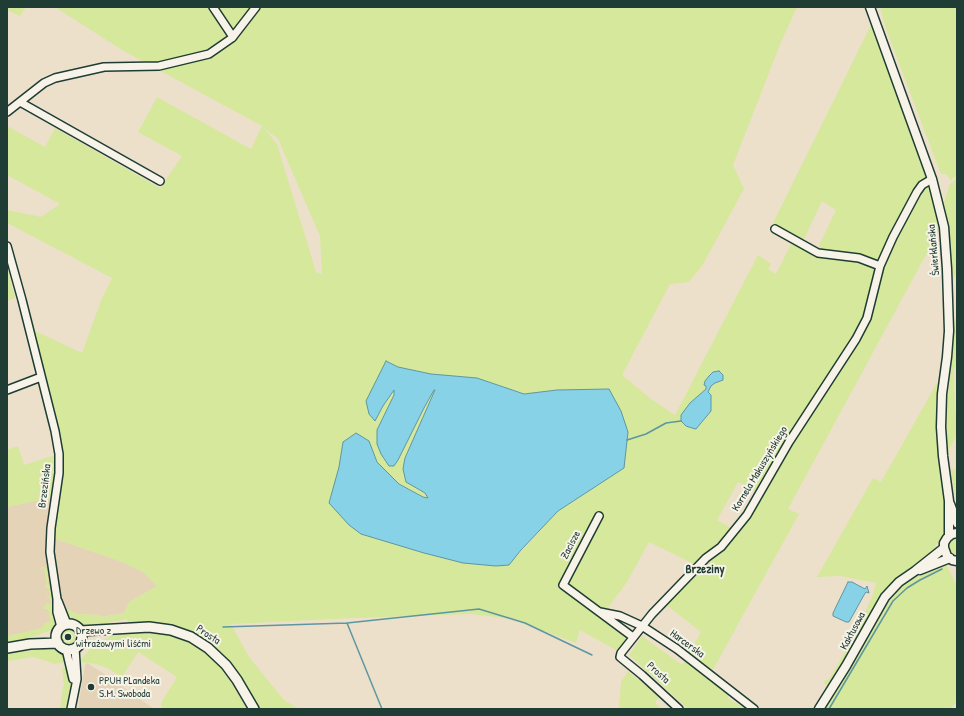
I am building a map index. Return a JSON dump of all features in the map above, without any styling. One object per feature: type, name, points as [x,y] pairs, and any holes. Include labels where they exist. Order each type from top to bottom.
[{"type":"main road","points":[[7,648],[42,641],[61,632],[76,626],[81,635],[79,644],[71,648],[61,647],[61,632]]},
{"type":"main road","name":"Prosta","points":[[81,635],[122,628],[144,627],[160,628],[180,633],[198,641],[214,652],[240,684],[254,709]]},
{"type":"street","points":[[213,7],[233,37]]},
{"type":"street","points":[[7,112],[44,83],[55,78],[104,67],[159,66],[209,54],[233,37],[256,7]]},
{"type":"street","name":"Świerklańska","points":[[870,7],[932,179],[941,215],[947,255],[948,338],[942,394],[942,456],[953,534]]},
{"type":"street","points":[[20,102],[160,181]]},
{"type":"street","name":"Kornela Makuszyńskiego","points":[[620,657],[623,649],[642,626],[706,558],[721,547],[747,515],[789,442],[856,339],[867,318],[880,266],[893,237],[917,192],[922,185],[932,179]]},
{"type":"street","points":[[775,230],[818,253],[859,258],[880,266]]},
{"type":"street","name":"Brzezińska","points":[[7,246],[55,431],[59,454],[59,473],[51,528],[50,552],[61,632]]},
{"type":"street","points":[[7,390],[41,377]]},
{"type":"street","name":"Świerklańska","points":[[949,502],[957,523]]},
{"type":"street","name":"Zacisze","points":[[563,585],[599,516]]},
{"type":"street","points":[[953,534],[944,543],[944,548],[946,554],[953,560],[957,569]]},
{"type":"street","name":"Kaktusowa","points":[[819,709],[846,666],[885,597],[895,586],[944,548]]},
{"type":"street","name":"Kaktusowa","points":[[915,571],[953,560]]},
{"type":"street","name":"Harcerska","points":[[563,585],[633,637]]},
{"type":"street","name":"Harcerska","points":[[600,612],[620,616],[642,626],[677,649],[754,709]]},
{"type":"street","points":[[71,648],[75,691],[71,709]]},
{"type":"street","name":"Prosta","points":[[620,657],[679,709]]},
{"type":"shaded area","points":[[56,496],[48,553],[52,600],[57,624],[55,627],[7,638],[7,507]]},
{"type":"shaded area","points":[[53,538],[120,561],[143,572],[157,586],[131,601],[124,613],[102,617],[100,615],[78,614],[69,610],[65,611],[56,584]]},
{"type":"shaded area","points":[[87,663],[154,709],[78,709],[85,665]]},
{"type":"green space","points":[[7,7],[26,7],[20,16],[7,10]]},
{"type":"green space","points":[[55,7],[797,7],[781,42],[733,165],[744,189],[702,266],[689,282],[670,284],[622,375],[651,399],[675,415],[758,255],[771,264],[768,269],[776,274],[794,238],[772,225],[871,25],[915,140],[940,229],[788,509],[799,514],[710,675],[731,692],[727,698],[746,709],[688,709],[629,655],[642,636],[682,665],[701,632],[660,600],[696,565],[649,542],[627,582],[604,613],[600,612],[584,595],[583,604],[629,637],[621,653],[580,630],[576,643],[511,619],[472,614],[231,624],[249,657],[284,700],[299,709],[260,709],[241,676],[228,660],[209,642],[171,623],[129,623],[127,619],[87,627],[76,619],[69,617],[66,612],[67,609],[78,614],[100,615],[103,617],[124,613],[131,601],[157,586],[143,572],[120,561],[53,538],[63,449],[33,330],[82,353],[102,298],[112,278],[7,223],[7,210],[41,217],[60,204],[7,175],[7,126],[45,147],[55,128],[160,188],[182,156],[138,132],[157,97],[251,149],[262,126],[122,50]],"holes":[[[264,128],[278,139],[320,236],[322,274],[316,272],[277,144]],[[822,201],[836,210],[817,250],[802,243]],[[386,361],[398,367],[431,374],[477,378],[524,394],[557,390],[608,389],[624,468],[558,511],[509,565],[339,467],[343,442],[369,441],[377,462],[400,484],[423,497],[429,498],[425,493],[406,482],[405,458],[435,390],[403,449],[386,462],[377,444],[377,430],[394,395],[394,389],[375,420]],[[713,372],[723,380],[711,386],[708,392],[711,395],[711,411],[696,429],[686,426],[690,403],[706,389],[705,381]],[[738,482],[758,493],[745,515],[733,529],[717,520]]]},
{"type":"green space","points":[[880,7],[957,7],[957,175],[951,180],[946,174],[941,174],[886,29]]},
{"type":"green space","points":[[957,178],[957,272],[953,279],[949,230],[944,202],[950,184]]},
{"type":"green space","points":[[7,267],[15,298],[7,301]]},
{"type":"green space","points":[[957,316],[957,356],[954,372],[957,435],[947,453],[946,413],[954,322]]},
{"type":"green space","points":[[938,381],[941,477],[948,529],[936,545],[955,582],[957,589],[957,701],[950,709],[817,709],[828,687],[823,682],[830,678],[857,631],[873,594],[876,583],[840,576],[817,577],[873,478],[881,482]]},
{"type":"green space","points":[[18,446],[24,465],[56,455],[53,497],[7,507],[7,450]]},
{"type":"green space","points":[[957,469],[957,504],[950,470]]},
{"type":"green space","points":[[953,539],[957,539],[957,555],[952,554],[949,549],[950,543]]},
{"type":"green space","points":[[41,567],[47,569],[49,586],[53,595],[52,598],[49,599],[45,597],[50,596],[48,588],[45,588],[44,586],[47,584],[44,569],[40,570]]},
{"type":"green space","points":[[54,603],[57,622],[53,630],[7,645],[7,636],[42,628],[45,623],[50,621],[48,609],[43,608],[46,604]]},
{"type":"green space","points":[[69,627],[75,630],[78,636],[75,642],[69,645],[63,642],[60,636],[63,630]]},
{"type":"green space","points":[[158,632],[179,638],[205,652],[226,673],[247,709],[162,709],[161,703],[177,677],[138,652],[122,677],[109,669],[96,664],[79,662],[93,645],[113,635]]},
{"type":"green space","points":[[52,648],[61,653],[66,662],[55,664],[34,657],[7,661],[7,653]]},
{"type":"green space","points":[[63,667],[70,670],[71,678],[71,695],[67,709],[60,709],[64,685]]},
{"type":"green space","points":[[628,671],[659,697],[655,703],[662,709],[619,709],[621,682]]},
{"type":"water","points":[[386,361],[398,367],[431,374],[477,378],[524,394],[557,390],[609,389],[621,411],[628,432],[624,468],[558,511],[509,565],[496,566],[463,563],[361,534],[349,525],[329,503],[339,467],[343,442],[356,433],[369,441],[377,462],[399,484],[423,497],[428,498],[425,493],[406,482],[403,469],[405,458],[435,390],[424,408],[398,460],[394,466],[389,466],[381,454],[377,444],[377,430],[394,395],[394,390],[375,421],[369,414],[366,401]]},
{"type":"water","points":[[719,371],[723,375],[723,380],[711,386],[708,392],[711,395],[711,411],[696,429],[686,426],[681,421],[681,415],[690,403],[706,389],[706,386],[704,385],[709,376],[713,372]]},
{"type":"water","points":[[848,582],[852,582],[865,589],[867,586],[869,593],[866,592],[849,622],[846,622],[833,616],[833,613]]},
{"type":"waterway","points":[[627,440],[646,434],[666,423],[681,421]]},
{"type":"waterway","points":[[829,709],[893,601],[907,588],[942,569]]},
{"type":"waterway","points":[[223,627],[347,623],[479,609],[525,623],[592,655]]},
{"type":"waterway","points":[[347,623],[382,709]]},
{"type":"place","name":"Drzewo z witrażowymi liśćmi","points":[[68,637]]},
{"type":"place","name":"PPUH PLandeka S.M. Swoboda","points":[[91,687]]},
{"type":"district","name":"Brzeziny","points":[[705,570]]}]
